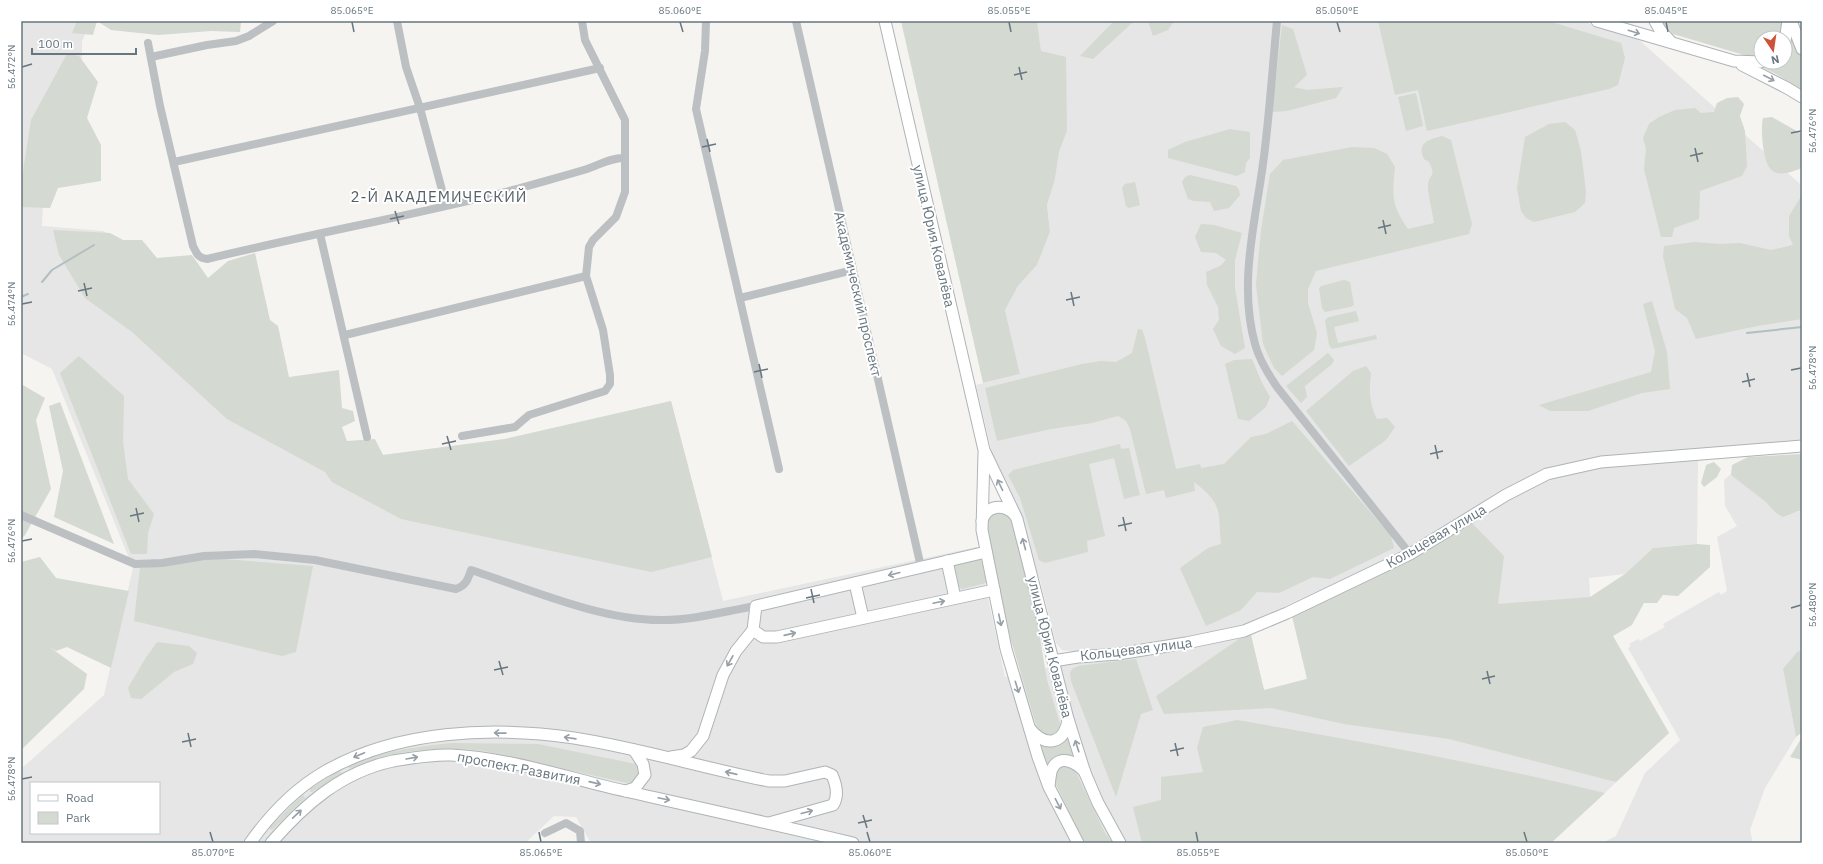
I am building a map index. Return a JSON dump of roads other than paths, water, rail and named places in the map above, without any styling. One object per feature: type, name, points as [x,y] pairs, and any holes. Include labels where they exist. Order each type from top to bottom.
[{"type":"street","points":[[151,57],[244,39],[273,21]]},
{"type":"street","points":[[397,21],[406,67],[420,108],[446,205]]},
{"type":"street","points":[[462,436],[515,427],[529,415],[605,391],[610,384],[608,360],[602,330],[586,276],[589,248],[592,240],[616,218],[620,211],[625,192],[625,120],[585,40],[582,21]]},
{"type":"street","points":[[706,21],[705,51],[696,109],[779,469]]},
{"type":"street","name":"Академический проспект","points":[[796,21],[921,567]]},
{"type":"street","name":"улица Юрия Ковалёва","points":[[885,21],[984,450],[1017,519],[1068,719],[1085,773],[1098,803],[1120,843]]},
{"type":"street","points":[[1277,21],[1265,148],[1253,231],[1247,287],[1250,320],[1255,345],[1266,370],[1277,387],[1410,554]]},
{"type":"street","points":[[1597,21],[1734,61],[1802,97]]},
{"type":"street","points":[[1655,21],[1660,30],[1671,43]]},
{"type":"street","points":[[1791,21],[1802,49]]},
{"type":"street","points":[[148,43],[193,246],[198,256],[207,259],[517,189],[619,158],[624,158]]},
{"type":"street","points":[[1734,61],[1753,62]]},
{"type":"street","points":[[174,162],[600,68]]},
{"type":"street","points":[[320,234],[345,335],[367,437]]},
{"type":"street","points":[[740,298],[853,270]]},
{"type":"street","points":[[345,335],[586,276]]},
{"type":"street","name":"Кольцевая улица","points":[[1053,662],[1078,657],[1118,654],[1186,644],[1244,631],[1287,613],[1410,554],[1506,495],[1547,474],[1600,462],[1802,446]]},
{"type":"street","name":"улица Юрия Ковалёва","points":[[984,450],[981,522],[1006,650],[1038,757],[1049,787],[1078,843]]},
{"type":"street","points":[[981,522],[986,513],[995,507],[1011,510],[1017,519]]},
{"type":"street","points":[[21,515],[135,564],[162,563],[204,556],[254,554],[315,560],[456,589],[462,588],[472,570],[593,610],[647,620],[680,619],[756,606],[855,584],[986,552]]},
{"type":"street","points":[[947,561],[955,598]]},
{"type":"street","points":[[855,584],[863,618]]},
{"type":"street","points":[[753,630],[763,636],[777,637],[994,590]]},
{"type":"street","points":[[663,757],[684,755],[698,744],[707,726],[723,674],[736,651],[753,630],[756,606]]},
{"type":"street","points":[[1030,729],[1042,740],[1053,741],[1065,732],[1068,719]]},
{"type":"street","name":"проспект Развития","points":[[250,843],[278,809],[302,787],[322,773],[341,763],[368,751],[394,744],[437,736],[483,733],[539,734],[575,738],[769,780],[785,781],[825,772],[832,775],[837,795],[833,804],[769,823]]},
{"type":"street","points":[[626,791],[635,788],[644,775],[643,764],[634,750]]},
{"type":"street","name":"проспект Развития","points":[[271,843],[290,820],[312,800],[349,778],[391,762],[420,757],[451,755],[527,767],[853,843]]},
{"type":"street","points":[[1049,787],[1052,769],[1061,761],[1068,760],[1074,763],[1085,773]]},
{"type":"street","points":[[341,763],[349,778]]},
{"type":"street","points":[[302,787],[312,800]]},
{"type":"street","points":[[545,833],[566,823],[580,831],[581,843]]},
{"type":"waterway","points":[[42,282],[52,270],[94,245]]},
{"type":"waterway","points":[[21,297],[28,294]]},
{"type":"waterway","points":[[1747,333],[1802,327]]},
{"type":"district","name":"2-Й АКАДЕМИЧЕСКИЙ","points":[[439,197]]}]
